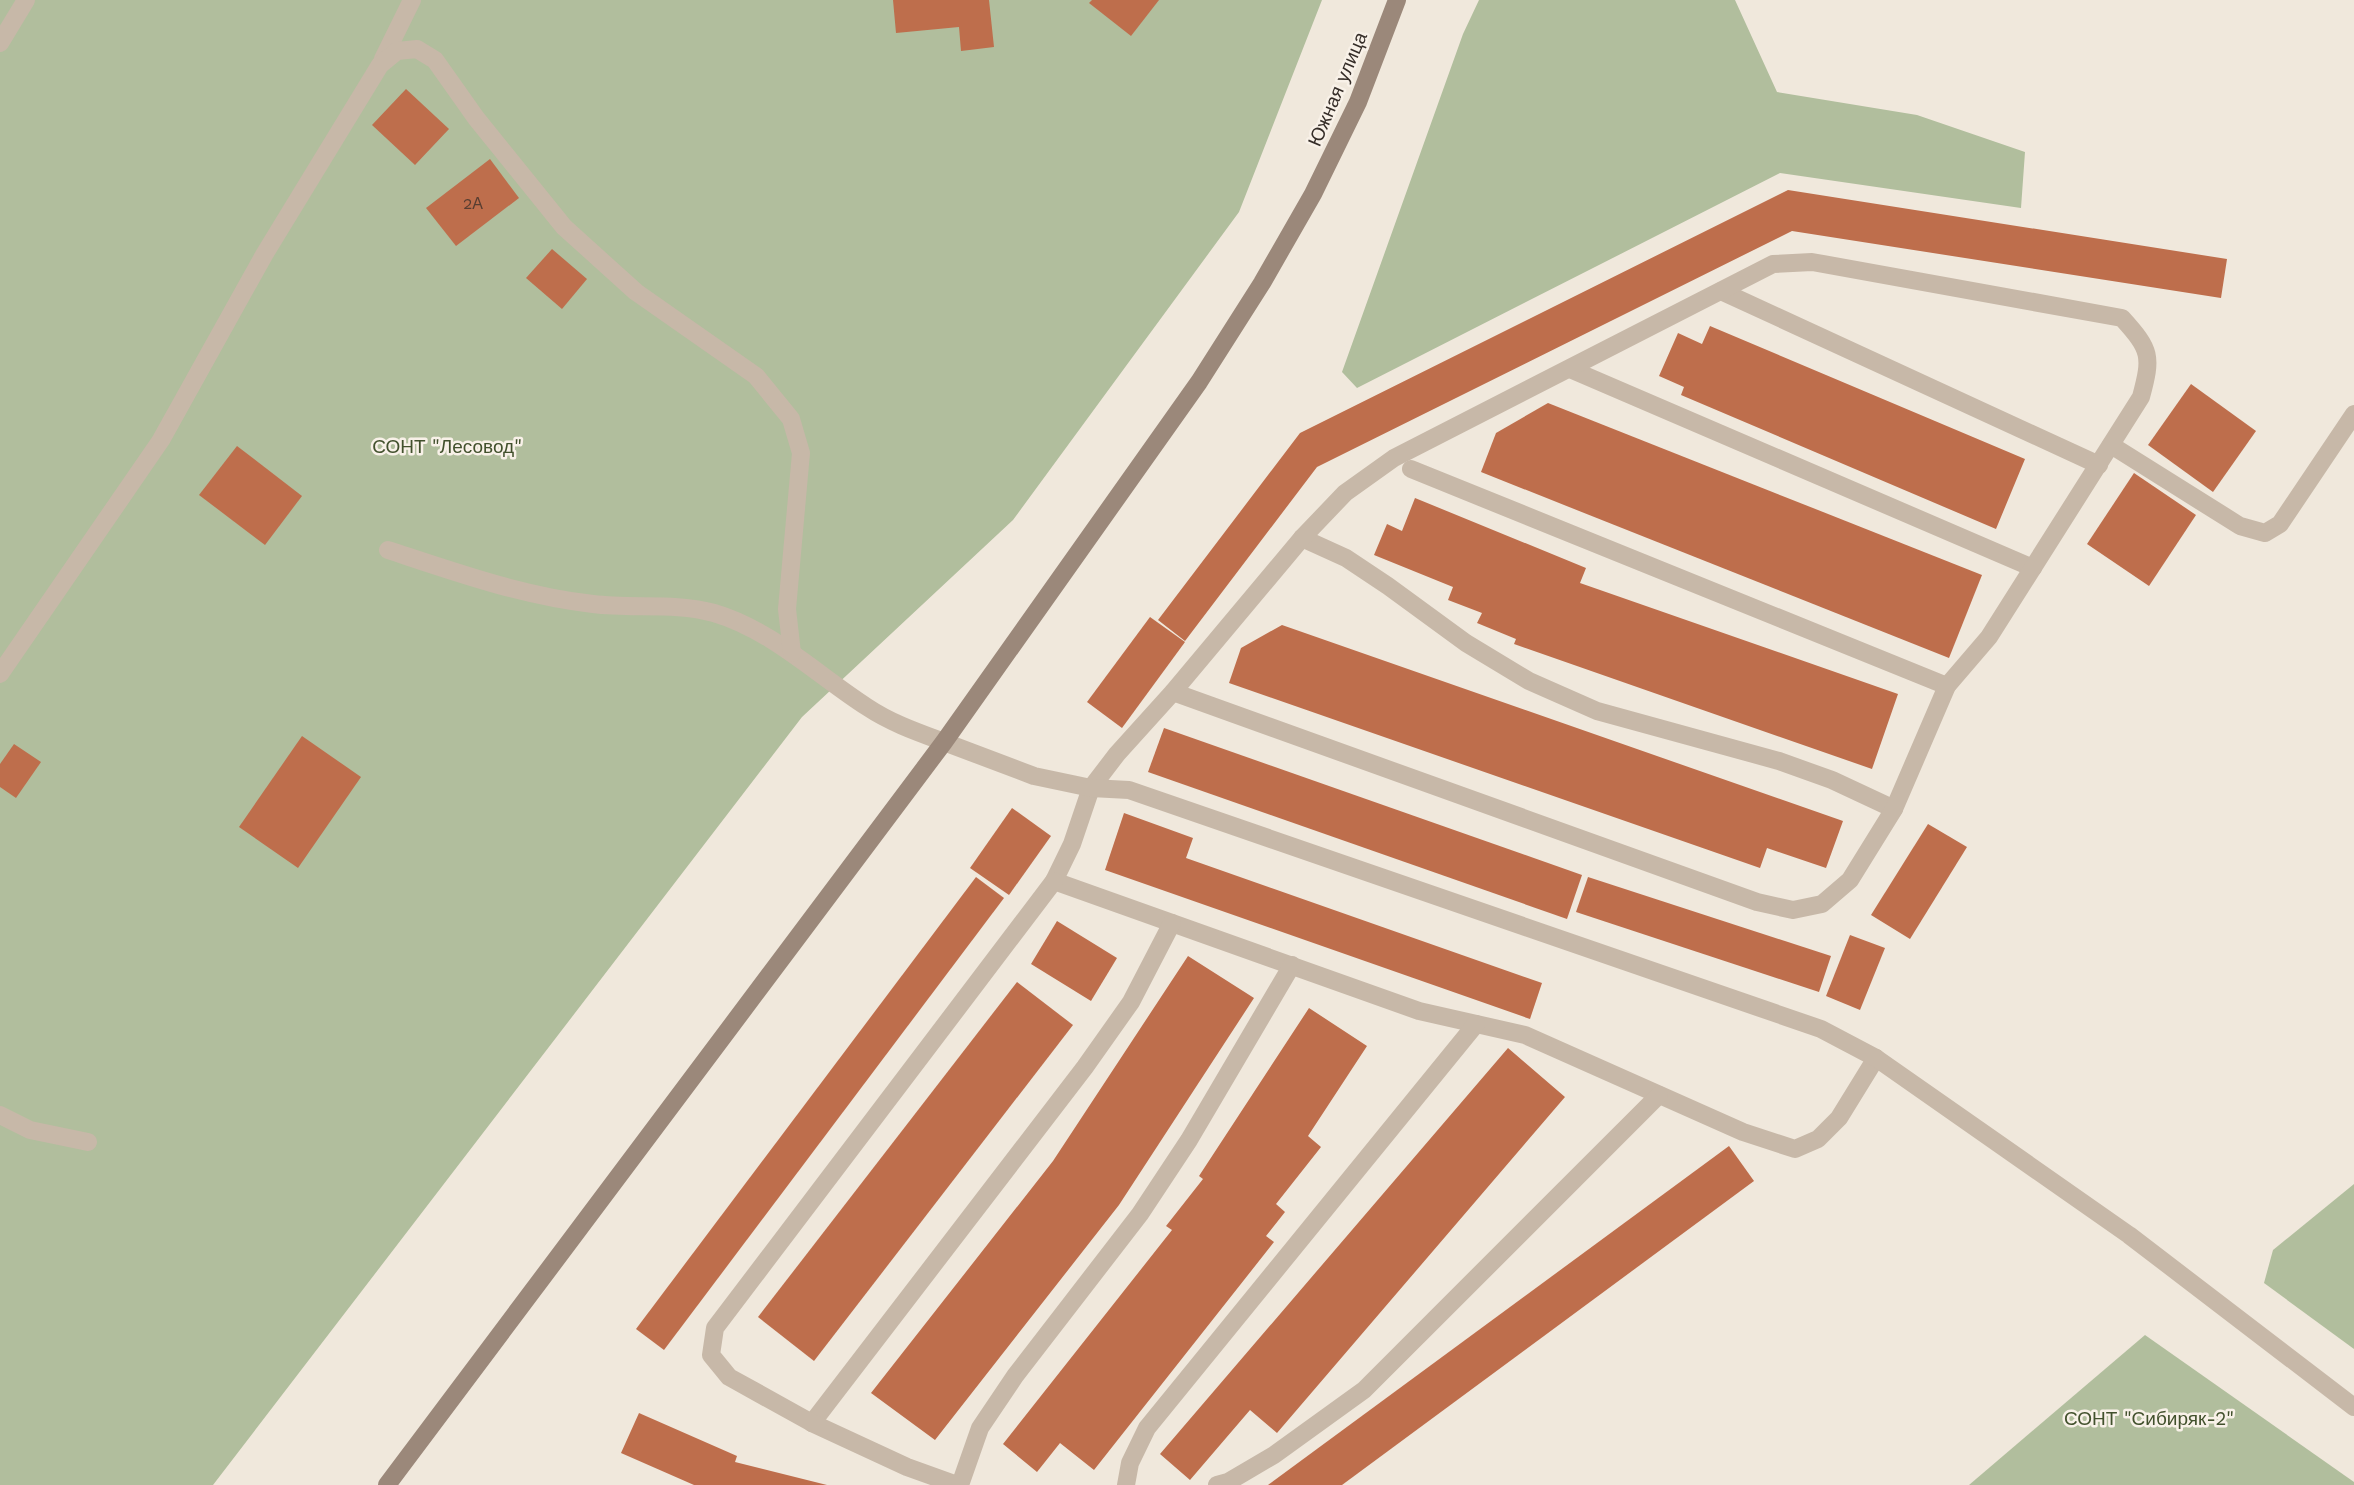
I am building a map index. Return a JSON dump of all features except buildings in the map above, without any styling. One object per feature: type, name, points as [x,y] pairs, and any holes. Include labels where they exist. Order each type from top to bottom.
[{"type":"main road","name":"Южная улица","points":[[387,1485],[944,742],[1199,382],[1262,283],[1313,194],[1358,102],[1397,0]]},
{"type":"street","points":[[0,43],[26,0]]},
{"type":"street","points":[[0,674],[160,440],[264,255],[380,65],[412,0]]},
{"type":"street","points":[[380,65],[397,51],[417,49],[435,60],[476,118],[564,227],[636,292],[756,376],[791,419],[801,453],[787,609],[792,653]]},
{"type":"street","points":[[1173,692],[1756,902],[1793,910],[1822,904],[1850,880],[1894,808],[1947,685],[1989,638],[2141,397],[2150,366],[2142,340],[2122,318],[1812,262],[1773,264],[1394,458],[1345,493],[1301,538],[1091,788],[1072,844],[1054,881],[715,1328],[711,1355],[729,1377],[812,1423],[907,1467],[958,1485],[981,1428],[1015,1376],[1140,1214],[1189,1140],[1292,965]]},
{"type":"street","points":[[1721,291],[2098,465]]},
{"type":"street","points":[[1570,369],[2033,568]]},
{"type":"street","points":[[2111,445],[2240,526],[2265,533],[2280,524],[2354,414]]},
{"type":"street","points":[[1411,469],[1947,685]]},
{"type":"street","points":[[1301,538],[1346,558],[1466,643],[1529,681],[1597,711],[1779,761],[1832,780],[1894,808]]},
{"type":"street","points":[[388,550],[506,589],[593,604],[678,607],[713,613],[745,624],[895,724],[1034,776],[1091,788],[1129,790],[1821,1029],[1876,1058],[2129,1235],[2354,1407]]},
{"type":"street","points":[[1054,881],[1419,1011],[1525,1035],[1743,1132],[1795,1149],[1818,1139],[1839,1118],[1876,1058]]},
{"type":"street","points":[[812,1423],[1085,1067],[1131,1002],[1172,923]]},
{"type":"street","points":[[1126,1485],[1130,1463],[1147,1428],[1476,1024]]},
{"type":"street","points":[[1217,1485],[1228,1482],[1274,1455],[1364,1390],[1659,1095]]},
{"type":"street","points":[[0,1115],[30,1130],[89,1142]]},
{"type":"green space","name":"СОНТ \"Лесовод\"","points":[[0,0],[1322,0],[1239,212],[1013,520],[802,717],[213,1485],[0,1485]]},
{"type":"green space","points":[[1479,0],[1735,0],[1777,92],[1917,115],[2025,152],[2021,208],[1780,173],[1357,388],[1342,372],[1463,34]]},
{"type":"green space","points":[[2354,1184],[2354,1349],[2264,1283],[2273,1250]]},
{"type":"green space","name":"СОНТ \"Сибиряк-2\"","points":[[2145,1335],[2354,1482],[2354,1485],[1969,1485]]}]
